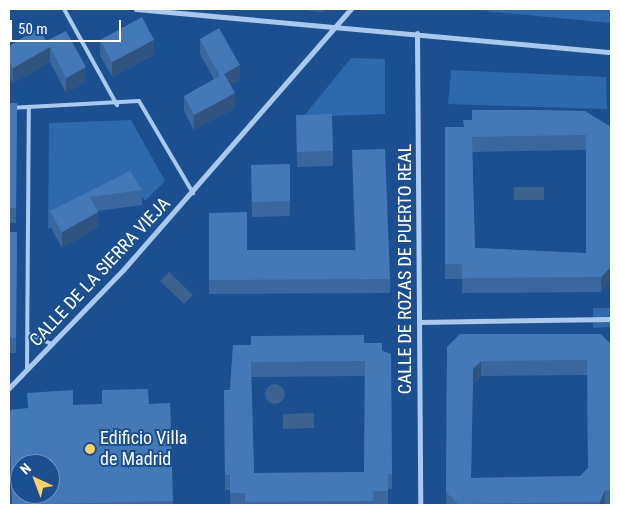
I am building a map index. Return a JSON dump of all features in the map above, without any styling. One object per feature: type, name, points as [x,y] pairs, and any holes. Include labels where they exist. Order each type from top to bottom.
[{"type":"street","points":[[136,9],[611,52]]},
{"type":"street","points":[[200,15],[201,9]]},
{"type":"street","name":"CALLE DE LA SIERRA VIEJA","points":[[9,388],[193,193],[351,9]]},
{"type":"street","name":"CALLE DE ROZAS DE PUERTO REAL","points":[[417,33],[420,505]]},
{"type":"street","points":[[419,322],[611,319]]},
{"type":"lane","points":[[64,9],[117,105]]},
{"type":"lane","name":"CALLE DE LA SIERRA VIEJA","points":[[9,108],[117,105],[139,101],[193,193]]},
{"type":"lane","name":"CALLE DE LA SIERRA VIEJA","points":[[27,370],[29,334],[29,108]]},
{"type":"lane","points":[[29,334],[51,344]]},
{"type":"shaded area","points":[[463,9],[611,9],[611,23]]},
{"type":"shaded area","points":[[351,58],[385,59],[385,114],[303,117]]},
{"type":"shaded area","points":[[451,70],[606,77],[607,109],[448,104]]},
{"type":"shaded area","points":[[131,120],[165,181],[145,201],[132,180],[48,229],[49,123]]},
{"type":"shaded area","points":[[514,187],[544,187],[544,200],[514,200]]},
{"type":"shaded area","points":[[169,272],[193,295],[184,304],[160,281]]},
{"type":"shaded area","points":[[593,308],[611,308],[611,327],[593,328]]},
{"type":"shaded area","points":[[275,384],[282,387],[285,394],[282,401],[275,404],[268,401],[265,394],[268,387]]},
{"type":"shaded area","points":[[314,413],[314,428],[283,429],[283,414]]},
{"type":"building","points":[[142,17],[154,40],[112,62],[100,40]]},
{"type":"building","points":[[39,28],[46,41],[66,31],[86,67],[66,78],[50,47],[13,68],[9,60],[9,46]]},
{"type":"building","points":[[219,28],[240,65],[224,74],[235,93],[194,115],[184,96],[220,76],[200,39]]},
{"type":"building","points":[[9,103],[17,103],[16,208],[9,208]]},
{"type":"building","points":[[472,110],[585,111],[611,127],[611,267],[601,277],[462,278],[462,264],[445,264],[445,127],[464,127],[463,120],[472,120]],"holes":[[[586,135],[586,253],[475,248],[472,137]]]},
{"type":"building","points":[[332,114],[333,151],[297,152],[296,115]]},
{"type":"building","points":[[385,149],[390,279],[209,280],[209,213],[247,212],[247,250],[356,250],[352,150]]},
{"type":"building","points":[[290,164],[290,201],[252,202],[251,165]]},
{"type":"building","points":[[130,171],[142,190],[90,197],[98,212],[62,232],[50,211]]},
{"type":"building","points":[[9,232],[17,232],[16,338],[9,338]]},
{"type":"building","points":[[460,334],[601,334],[611,344],[611,490],[605,490],[600,502],[458,504],[446,492],[447,347]],"holes":[[[587,360],[588,468],[580,476],[471,478],[473,369],[481,361]]]},
{"type":"building","points":[[364,335],[364,343],[382,343],[382,351],[391,354],[392,474],[388,474],[388,491],[373,491],[373,501],[245,502],[245,493],[230,493],[230,475],[225,475],[224,390],[230,390],[233,345],[251,345],[251,336]],"holes":[[[365,361],[364,472],[254,473],[251,362]]]},
{"type":"building","name":"Edificio Villa de Madrid","points":[[148,389],[149,404],[170,403],[173,501],[60,504],[60,454],[10,454],[9,410],[28,408],[27,393],[73,390],[73,405],[102,404],[102,390]]},
{"type":"building","name":"Edificio Villa de Madrid","points":[[12,504],[52,504],[12,505]]},
{"type":"place","name":"Edificio Villa de Madrid","points":[[90,449]]}]
